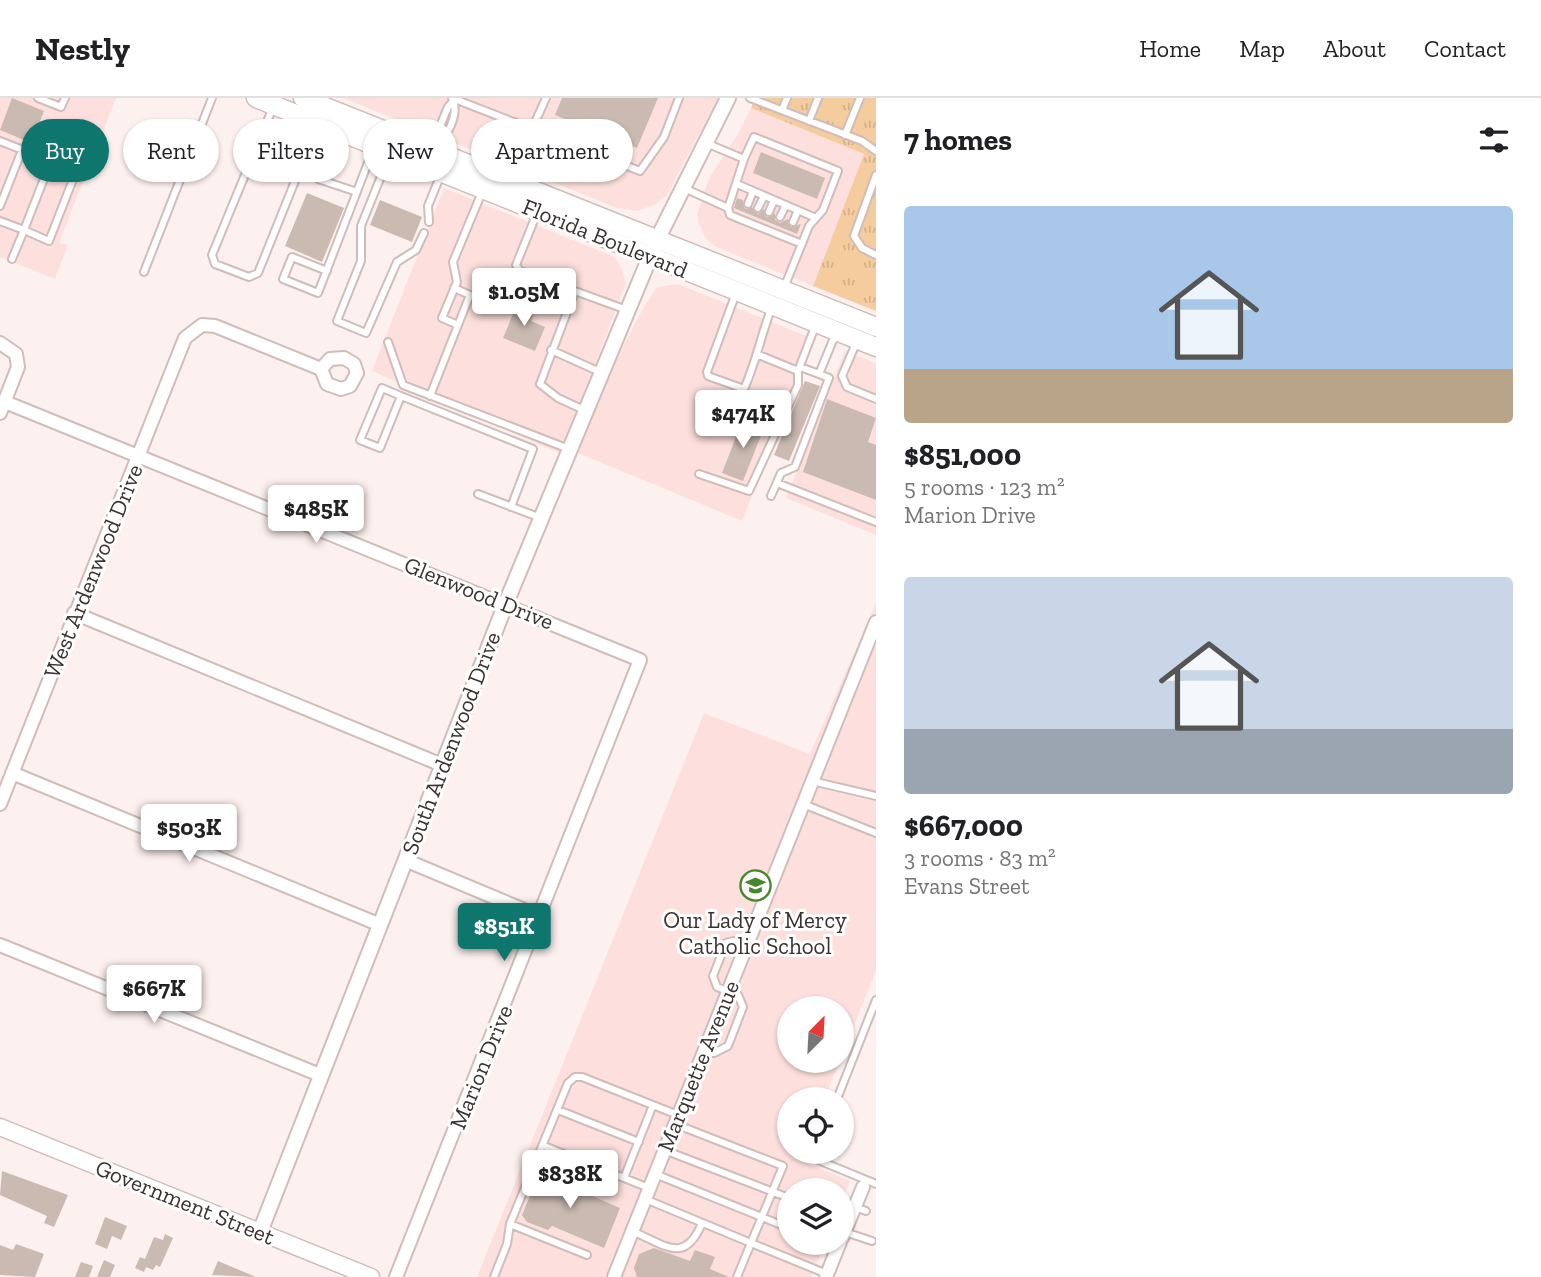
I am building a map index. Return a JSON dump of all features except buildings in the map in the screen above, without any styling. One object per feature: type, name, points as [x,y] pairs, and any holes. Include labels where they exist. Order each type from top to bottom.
[{"type":"main road","name":"Florida Boulevard","points":[[256,98],[274,105],[322,109],[363,125]]},
{"type":"main road","name":"Florida Boulevard","points":[[303,98],[363,136]]},
{"type":"main road","name":"Florida Boulevard","points":[[457,162],[654,248],[778,297],[876,327]]},
{"type":"main road","name":"Florida Boulevard","points":[[457,168],[483,189],[537,211],[654,248],[737,291],[778,297],[816,323],[876,346]]},
{"type":"main road","name":"Government Street","points":[[0,1127],[370,1277]]},
{"type":"street","name":"South Ardenwood Drive","points":[[260,1232],[379,924],[585,410],[654,248],[728,98]]},
{"type":"street","name":"West Ardenwood Drive","points":[[0,804],[185,338],[202,325],[215,326],[321,369]]},
{"type":"street","points":[[0,343],[16,355],[18,367],[2,407]]},
{"type":"street","name":"Glenwood Drive","points":[[2,407],[139,457],[506,603],[640,660]]},
{"type":"street","points":[[75,613],[442,765]]},
{"type":"street","name":"Marquette Avenue","points":[[614,1277],[876,622]]},
{"type":"street","name":"Marion Drive","points":[[396,1277],[640,660]]},
{"type":"street","points":[[12,773],[379,924]]},
{"type":"street","points":[[405,860],[541,916]]},
{"type":"street","points":[[0,944],[320,1075]]},
{"type":"street","points":[[854,1218],[860,1209],[864,1184]]},
{"type":"street","points":[[826,1276],[833,1255]]},
{"type":"lane","points":[[38,98],[61,107],[65,98]]},
{"type":"lane","points":[[144,272],[212,98]]},
{"type":"lane","points":[[537,119],[546,98]]},
{"type":"lane","points":[[633,169],[640,172],[664,137],[679,98]]},
{"type":"lane","points":[[750,98],[862,141],[876,151]]},
{"type":"lane","points":[[782,110],[787,98]]},
{"type":"lane","points":[[809,121],[818,98]]},
{"type":"lane","points":[[845,135],[860,98]]},
{"type":"lane","points":[[454,100],[505,119]]},
{"type":"lane","points":[[453,119],[456,111],[454,100]]},
{"type":"lane","points":[[274,105],[212,255],[215,264],[249,277],[258,273],[322,109]]},
{"type":"lane","points":[[727,208],[754,137],[838,171],[823,210],[802,244],[757,345],[759,355],[744,389],[708,376],[707,372],[737,291]]},
{"type":"lane","points":[[0,141],[21,150]]},
{"type":"lane","points":[[705,143],[744,159]]},
{"type":"lane","points":[[0,206],[21,153]]},
{"type":"lane","points":[[876,175],[854,236],[862,248],[876,255]]},
{"type":"lane","points":[[12,259],[43,182]]},
{"type":"lane","points":[[0,221],[48,241],[72,182]]},
{"type":"lane","points":[[329,182],[357,192]]},
{"type":"lane","points":[[327,271],[292,257],[283,279],[318,293],[327,271],[357,192],[363,182]]},
{"type":"lane","points":[[374,182],[361,226],[361,261],[337,321],[366,333],[397,262],[416,250],[425,233]]},
{"type":"lane","points":[[429,222],[428,205],[434,182]]},
{"type":"lane","points":[[737,184],[816,218]]},
{"type":"lane","points":[[683,187],[727,208],[730,215],[753,220],[787,234],[802,244]]},
{"type":"lane","points":[[458,325],[442,317],[457,282],[453,262],[483,189]]},
{"type":"lane","points":[[748,204],[753,191]]},
{"type":"lane","points":[[758,208],[764,196]]},
{"type":"lane","points":[[769,212],[774,200]]},
{"type":"lane","points":[[780,217],[786,205]]},
{"type":"lane","points":[[793,222],[798,210]]},
{"type":"lane","points":[[537,211],[517,268],[627,310]]},
{"type":"lane","points":[[430,396],[470,295],[454,288]]},
{"type":"lane","points":[[575,291],[540,378],[542,388],[585,410]]},
{"type":"lane","points":[[699,474],[750,491],[798,385],[799,369],[816,323]]},
{"type":"lane","points":[[819,374],[837,331]]},
{"type":"lane","points":[[858,340],[842,376],[846,387],[876,399]]},
{"type":"lane","points":[[388,342],[403,385],[569,449]]},
{"type":"lane","points":[[551,350],[601,373]]},
{"type":"lane","points":[[759,355],[829,378],[795,467],[781,473],[771,495]]},
{"type":"lane","points":[[401,396],[380,448],[360,440],[382,388],[533,449],[511,507]]},
{"type":"lane","points":[[777,483],[876,522]]},
{"type":"lane","points":[[478,494],[541,518]]},
{"type":"lane","points":[[812,782],[876,796]]},
{"type":"lane","points":[[803,804],[876,833]]},
{"type":"lane","points":[[704,1052],[714,1053],[728,1046],[743,1007],[738,995],[717,987],[713,976],[726,943],[733,941],[747,947]]},
{"type":"lane","points":[[842,1087],[876,1000]]},
{"type":"lane","points":[[494,1277],[508,1244],[510,1224],[568,1083],[575,1077],[582,1077],[653,1105],[677,1120],[783,1166],[737,1277]]},
{"type":"lane","points":[[624,1178],[653,1105]]},
{"type":"lane","points":[[558,1110],[639,1142]]},
{"type":"lane","points":[[544,1146],[624,1178],[647,1194],[702,1223],[826,1276]]},
{"type":"lane","points":[[664,1150],[777,1194]]},
{"type":"lane","points":[[825,1164],[864,1184],[876,1184]]},
{"type":"lane","points":[[655,1174],[777,1223]]},
{"type":"lane","points":[[632,1231],[674,1249],[684,1249],[695,1241],[702,1223]]},
{"type":"lane","points":[[510,1224],[587,1255]]},
{"type":"lane","points":[[854,1241],[872,1241]]},
{"type":"shaded area","points":[[0,98],[116,98],[108,119],[21,119],[21,182],[83,182],[59,243],[68,245],[55,279],[0,257]]},
{"type":"shaded area","points":[[343,98],[718,98],[667,195],[656,204],[637,211],[617,208],[552,182],[633,182],[633,119],[471,119],[471,149],[457,144],[457,119],[395,119]]},
{"type":"shaded area","points":[[751,108],[864,154],[813,286],[714,246],[705,237],[698,222],[697,214],[709,178],[738,134]]},
{"type":"shaded area","points":[[444,188],[615,257],[622,269],[626,283],[561,454],[372,371]]},
{"type":"shaded area","points":[[678,284],[814,339],[742,521],[578,453],[613,365],[645,305],[657,287]]},
{"type":"shaded area","points":[[845,351],[876,363],[876,535],[786,498]]},
{"type":"shaded area","name":"Our Lady of Mercy Catholic School","points":[[876,603],[876,971],[854,1025],[854,996],[777,996],[777,1073],[835,1073],[829,1087],[777,1087],[777,1164],[809,1164],[843,1178],[777,1178],[777,1255],[820,1255],[811,1277],[477,1277],[704,713],[810,754]]},
{"type":"green space","points":[[755,98],[876,98],[876,311],[813,286],[864,154],[751,108]]},
{"type":"place","name":"Our Lady of Mercy Catholic School","points":[[755,886]]}]
